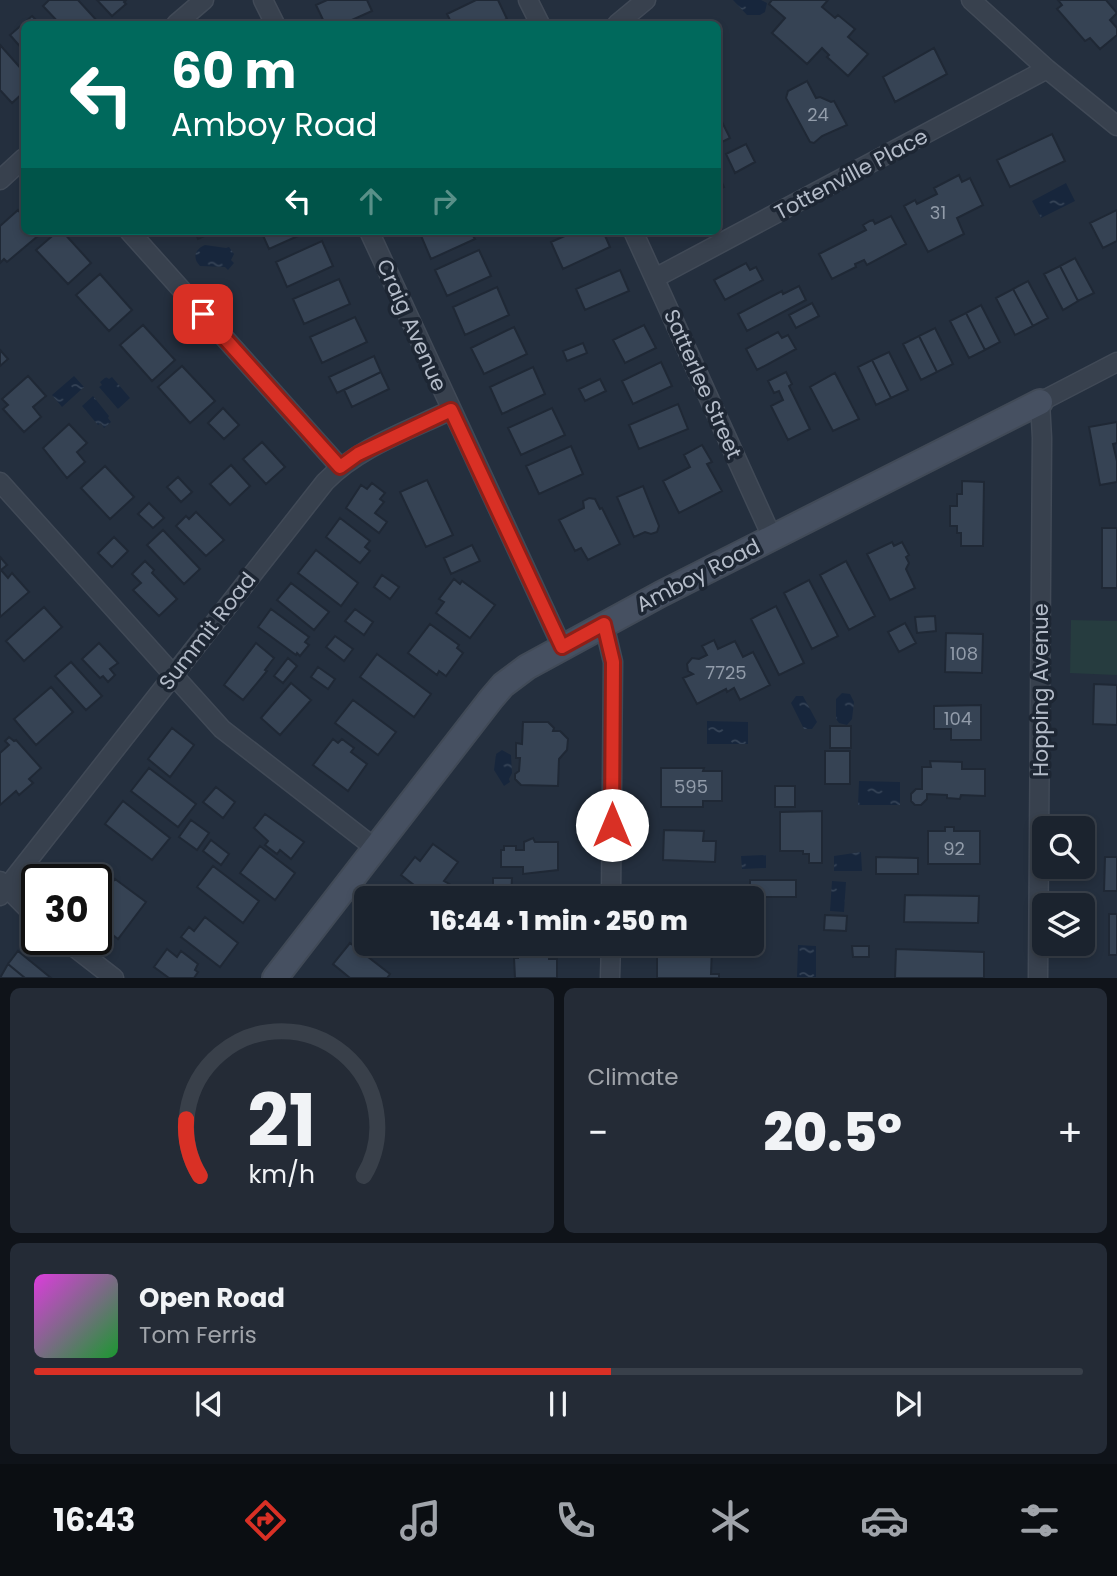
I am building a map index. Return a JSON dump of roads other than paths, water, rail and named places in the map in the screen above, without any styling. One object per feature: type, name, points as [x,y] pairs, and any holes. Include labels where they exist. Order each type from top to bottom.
[{"type":"street","points":[[180,21],[204,0]]},
{"type":"street","points":[[263,0],[274,21]]},
{"type":"street","points":[[528,0],[538,21]]},
{"type":"street","points":[[621,21],[646,0]]},
{"type":"street","points":[[971,0],[1047,69],[1117,126]]},
{"type":"street","name":"Tottenville Place","points":[[654,278],[1047,69]]},
{"type":"street","points":[[0,180],[21,161]]},
{"type":"street","points":[[133,235],[340,467]]},
{"type":"street","name":"Craig Avenue","points":[[371,235],[562,647]]},
{"type":"street","name":"Satterlee Street","points":[[635,235],[772,537]]},
{"type":"street","name":"Amboy Road","points":[[275,978],[503,685],[527,667],[772,537],[1117,362]]},
{"type":"street","name":"Hopping Avenue","points":[[1038,978],[1042,438],[1040,402]]},
{"type":"street","name":"Summit Road","points":[[2,889],[317,491],[340,467],[358,454],[451,410]]},
{"type":"street","points":[[0,482],[172,676],[234,740],[374,848]]},
{"type":"street","points":[[604,624],[613,662],[611,886]]},
{"type":"street","points":[[2,889],[21,905]]},
{"type":"street","points":[[84,955],[114,978]]},
{"type":"street","points":[[610,978],[611,956]]},
{"type":"water","points":[[733,0],[761,0],[767,3],[765,12],[760,15],[747,15]]},
{"type":"water","points":[[1066,183],[1075,201],[1041,218],[1032,201]]},
{"type":"water","points":[[205,245],[229,247],[234,254],[231,260],[234,263],[228,270],[225,267],[200,266],[196,254]]},
{"type":"water","points":[[74,376],[84,387],[62,407],[52,395]]},
{"type":"water","points":[[106,377],[112,377],[130,398],[118,409],[99,387]]},
{"type":"water","points":[[93,396],[109,416],[111,422],[104,428],[101,423],[98,425],[82,406]]},
{"type":"water","points":[[842,693],[850,694],[854,702],[852,719],[847,725],[836,719],[836,699]]},
{"type":"water","points":[[796,696],[803,696],[817,722],[812,729],[804,729],[791,703]]},
{"type":"water","points":[[707,721],[748,722],[748,744],[707,744]]},
{"type":"water","points":[[502,750],[511,755],[512,773],[510,782],[504,786],[494,770],[496,754]]},
{"type":"water","points":[[859,781],[900,782],[900,805],[858,805]]},
{"type":"water","points":[[861,852],[862,871],[834,871],[834,856]]},
{"type":"water","points":[[766,855],[766,868],[742,869],[741,856]]},
{"type":"water","points":[[832,881],[846,882],[844,912],[830,911]]},
{"type":"water","points":[[798,945],[816,946],[816,977],[797,977]]}]
